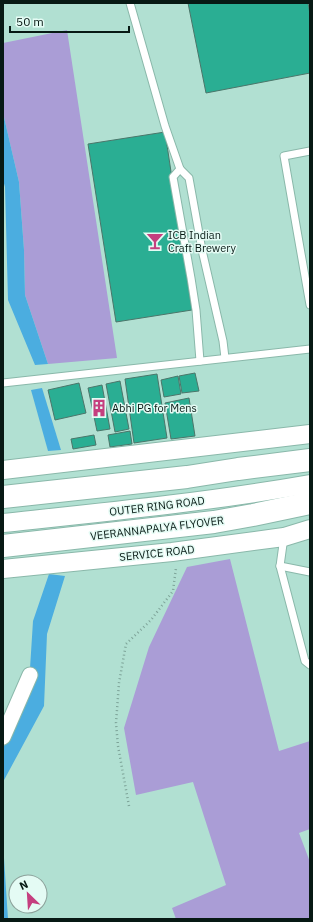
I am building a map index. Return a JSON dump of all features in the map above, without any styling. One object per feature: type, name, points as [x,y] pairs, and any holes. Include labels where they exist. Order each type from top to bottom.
[{"type":"highway","points":[[3,497],[188,477],[303,461]]},
{"type":"highway","name":"VEERANNAPALYA FLYOVER","points":[[3,546],[214,522],[310,503]]},
{"type":"street","points":[[3,470],[310,434]]},
{"type":"street","name":"OUTER RING ROAD","points":[[3,523],[141,509],[302,485]]},
{"type":"street","name":"SERVICE ROAD","points":[[3,569],[172,552],[284,537],[310,529]]},
{"type":"street","points":[[3,737],[30,675]]},
{"type":"lane","points":[[130,3],[165,126],[180,169],[189,178],[202,250],[223,341],[225,358]]},
{"type":"lane","points":[[310,151],[284,156],[310,305]]},
{"type":"lane","points":[[180,169],[173,177],[196,310],[200,361]]},
{"type":"lane","points":[[3,383],[310,349]]},
{"type":"lane","points":[[284,537],[280,566],[305,661],[310,665]]},
{"type":"lane","points":[[280,566],[310,572]]},
{"type":"path","points":[[129,806],[118,746],[116,723],[119,683],[126,644],[151,620],[173,591],[176,570],[172,552]]},
{"type":"shaded area","points":[[67,30],[117,358],[48,364],[25,295],[24,250],[19,182],[3,113],[3,43]]},
{"type":"shaded area","points":[[230,559],[279,751],[310,741],[310,829],[299,833],[310,862],[310,919],[176,919],[172,908],[226,885],[193,782],[136,795],[124,728],[149,647],[187,567]]},
{"type":"water","points":[[3,113],[19,182],[24,250],[25,295],[48,364],[35,365],[8,300],[5,187],[3,180]]},
{"type":"water","points":[[42,388],[61,450],[48,451],[31,390]]},
{"type":"water","points":[[49,574],[65,576],[47,634],[44,706],[3,782],[3,748],[28,700],[33,621]]},
{"type":"water","points":[[3,843],[8,919],[3,919]]},
{"type":"building","points":[[188,3],[308,3],[310,14],[310,73],[206,93]]},
{"type":"building","points":[[165,132],[192,310],[116,322],[88,144]]},
{"type":"building","points":[[195,373],[199,391],[182,393],[179,376]]},
{"type":"building","points":[[157,374],[167,438],[134,443],[125,379]]},
{"type":"building","points":[[178,376],[181,394],[164,397],[161,380]]},
{"type":"building","points":[[120,381],[129,429],[115,432],[106,384]]},
{"type":"building","points":[[79,383],[86,413],[55,420],[48,390]]},
{"type":"building","name":"Abhi PG for Mens","points":[[102,385],[110,429],[97,431],[88,388]]},
{"type":"building","points":[[189,398],[195,436],[171,439],[165,403]]},
{"type":"building","points":[[130,431],[132,444],[110,447],[108,435]]},
{"type":"building","points":[[94,435],[96,445],[73,449],[71,439]]},
{"type":"place","name":"ICB Indian Craft Brewery","points":[[155,241]]},
{"type":"place","name":"Abhi PG for Mens","points":[[99,408]]}]
